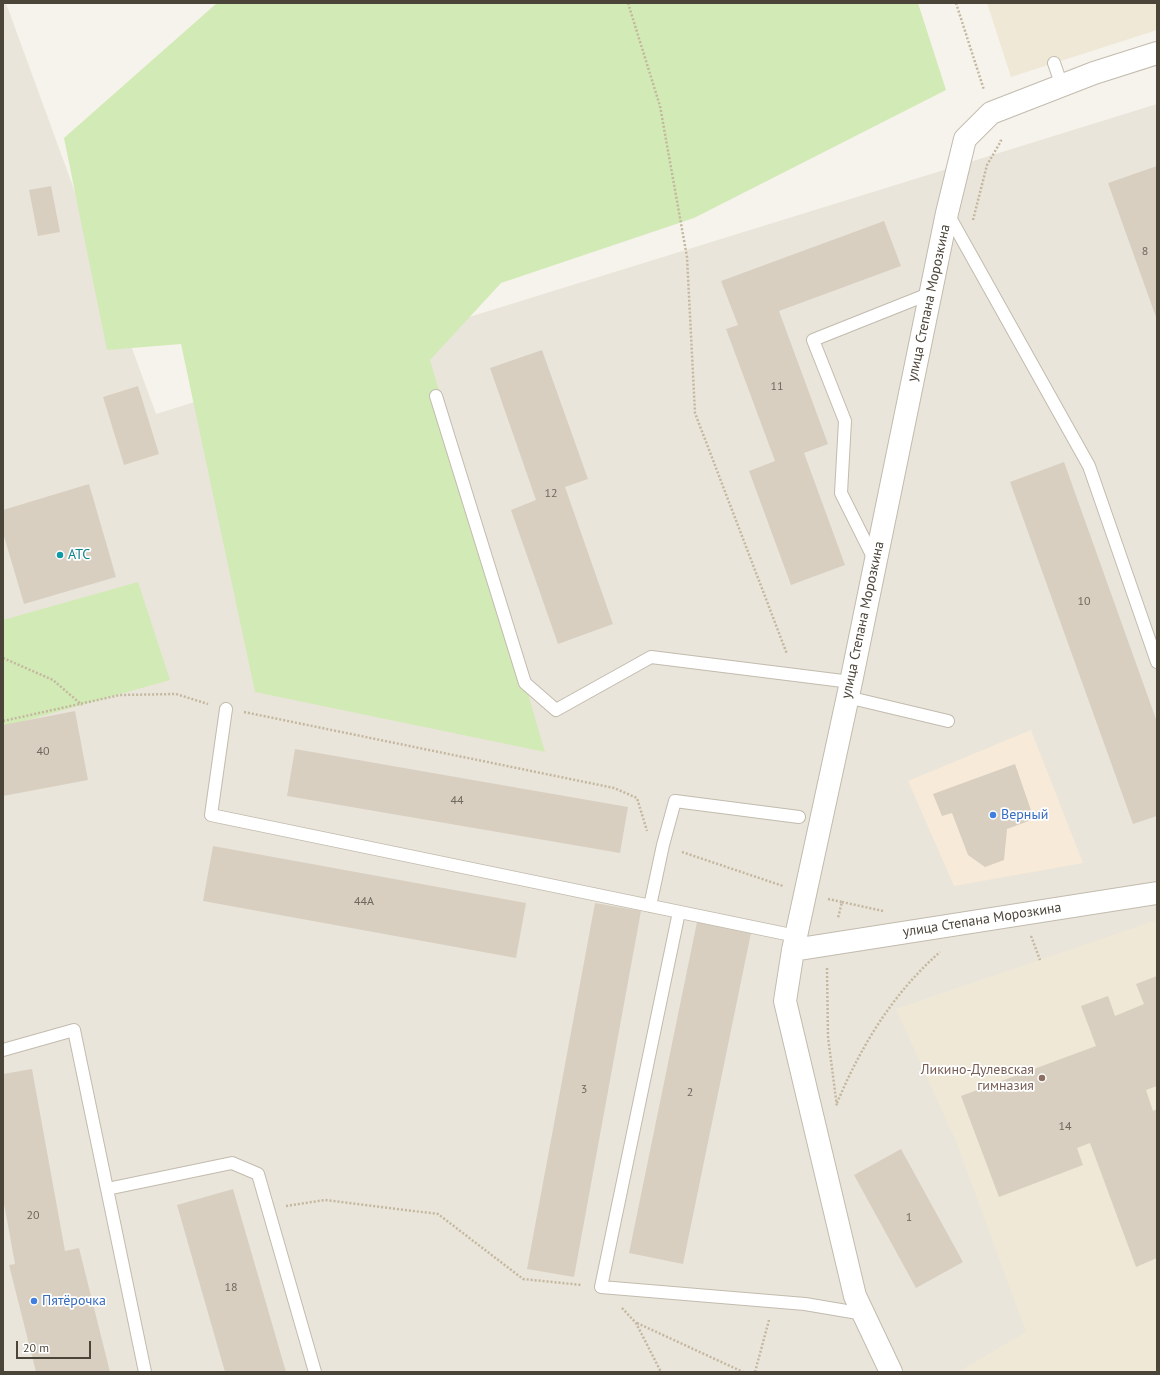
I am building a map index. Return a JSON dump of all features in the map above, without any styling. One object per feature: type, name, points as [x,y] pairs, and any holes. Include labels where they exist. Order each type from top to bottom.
[{"type":"street","name":"улица Степана Морозкина","points":[[1157,53],[1094,73],[991,112],[965,139],[947,213],[849,689],[794,943],[833,944],[1157,893]]},
{"type":"street","points":[[794,943],[785,1002],[855,1296],[890,1372]]},
{"type":"lane","points":[[1054,64],[1062,86]]},
{"type":"lane","points":[[947,213],[1089,466],[1157,662]]},
{"type":"lane","points":[[875,562],[841,493],[845,421],[812,340],[931,293]]},
{"type":"lane","points":[[436,396],[525,683],[556,710],[651,657],[794,675],[849,689],[948,721]]},
{"type":"lane","points":[[226,709],[211,815],[679,912],[794,943]]},
{"type":"lane","points":[[650,906],[663,845],[675,802],[799,816]]},
{"type":"lane","points":[[679,912],[601,1287],[805,1304],[864,1314]]},
{"type":"lane","points":[[3,1050],[74,1030],[145,1372]]},
{"type":"lane","points":[[107,1189],[232,1163],[258,1174],[315,1372]]},
{"type":"path","points":[[628,3],[660,106],[687,257],[695,413],[794,675]]},
{"type":"path","points":[[3,658],[53,680],[83,705]]},
{"type":"path","points":[[3,721],[83,705],[120,695],[176,694],[226,709],[614,788],[637,798],[648,837],[663,845],[805,893],[842,902],[833,944],[826,964],[828,1036],[836,1105],[851,1070],[872,1032],[894,1001],[924,966],[941,951]]},
{"type":"path","points":[[268,1209],[325,1200],[438,1214],[523,1279],[601,1287],[636,1323],[661,1372]]},
{"type":"path","points":[[755,1372],[773,1301]]},
{"type":"path","points":[[636,1323],[743,1372]]},
{"type":"shaded area","points":[[3,3],[6,3],[156,414],[1157,104],[1157,1372],[3,1372]]},
{"type":"shaded area","points":[[987,3],[1157,3],[1157,30],[1011,77]]},
{"type":"shaded area","points":[[1031,730],[1083,863],[954,886],[908,781]]},
{"type":"shaded area","name":"Ликино-Дулевская гимназия","points":[[1157,920],[1157,1372],[958,1372],[1026,1332],[958,1146],[896,1009]]},
{"type":"green space","points":[[217,3],[918,3],[946,90],[694,218],[501,283],[430,360],[545,752],[255,692],[181,344],[107,350],[64,138]]},
{"type":"green space","points":[[138,582],[170,680],[3,727],[3,620]]},
{"type":"building","points":[[1157,166],[1157,320],[1108,183]]},
{"type":"building","points":[[51,186],[60,232],[38,236],[29,190]]},
{"type":"building","points":[[884,221],[901,266],[779,311],[828,444],[804,453],[845,565],[791,585],[749,471],[775,461],[726,329],[738,325],[721,281]]},
{"type":"building","points":[[542,350],[588,479],[565,487],[613,624],[558,644],[511,510],[536,500],[490,368]]},
{"type":"building","points":[[138,386],[159,454],[124,465],[103,397]]},
{"type":"building","points":[[1064,462],[1157,722],[1157,816],[1133,824],[1010,482]]},
{"type":"building","name":"АТС","points":[[89,484],[116,577],[24,604],[3,533],[3,510]]},
{"type":"building","points":[[75,711],[88,780],[3,796],[3,725]]},
{"type":"building","points":[[295,749],[628,807],[620,853],[287,796]]},
{"type":"building","name":"Верный","points":[[1015,764],[1034,819],[1007,829],[1004,860],[985,867],[968,855],[952,813],[942,816],[933,794]]},
{"type":"building","points":[[213,846],[526,903],[516,958],[203,901]]},
{"type":"building","points":[[595,903],[641,911],[574,1277],[527,1269]]},
{"type":"building","points":[[697,922],[751,933],[683,1264],[629,1253]]},
{"type":"building","points":[[1157,976],[1157,1086],[1146,1090],[1153,1111],[1157,1109],[1157,1258],[1136,1267],[1090,1143],[1077,1148],[1083,1165],[999,1197],[961,1096],[1096,1046],[1081,1006],[1108,996],[1115,1016],[1144,1004],[1136,984]]},
{"type":"building","points":[[32,1069],[65,1251],[79,1248],[110,1372],[36,1372],[9,1265],[15,1264],[3,1198],[3,1074]]},
{"type":"building","points":[[901,1149],[963,1262],[916,1288],[854,1175]]},
{"type":"building","points":[[233,1189],[286,1372],[225,1372],[177,1205]]},
{"type":"place","name":"АТС","points":[[60,555]]},
{"type":"place","name":"Верный","points":[[993,815]]},
{"type":"place","name":"Ликино-Дулевская гимназия","points":[[1042,1078]]},
{"type":"place","name":"Пятёрочка","points":[[34,1301]]}]
